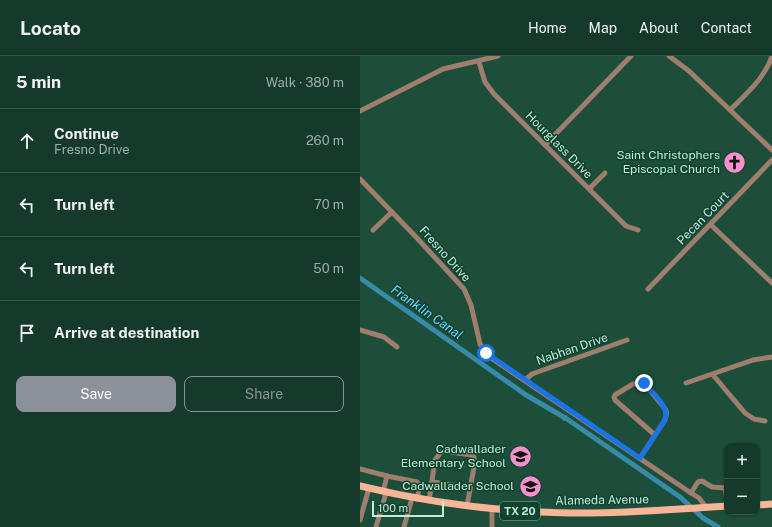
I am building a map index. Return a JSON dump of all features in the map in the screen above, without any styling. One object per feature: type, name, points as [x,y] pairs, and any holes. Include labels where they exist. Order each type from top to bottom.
[{"type":"main road","name":"Alameda Avenue","points":[[360,486],[414,499],[492,510],[570,513],[724,506]]},
{"type":"main road","points":[[760,505],[772,504]]},
{"type":"street","points":[[360,111],[438,71],[450,67],[479,62],[498,56]]},
{"type":"street","points":[[546,145],[630,56]]},
{"type":"street","points":[[668,56],[689,71],[772,150]]},
{"type":"street","points":[[730,110],[761,76],[772,56]]},
{"type":"street","name":"Hourglass Drive","points":[[479,62],[483,76],[489,88],[626,226],[638,230]]},
{"type":"street","name":"Pecan Court","points":[[648,289],[772,160]]},
{"type":"street","points":[[589,189],[605,173]]},
{"type":"street","name":"Fresno Drive","points":[[360,179],[464,289],[471,305],[480,344],[486,353],[699,498],[704,507]]},
{"type":"street","points":[[373,230],[392,212]]},
{"type":"street","points":[[711,225],[772,284]]},
{"type":"street","points":[[360,330],[384,337],[397,347]]},
{"type":"street","name":"Nabhan Drive","points":[[525,380],[532,374],[628,340]]},
{"type":"street","points":[[686,383],[753,360],[772,357]]},
{"type":"street","points":[[713,375],[746,413],[754,419],[765,421]]},
{"type":"street","points":[[640,458],[656,434],[665,420],[665,407],[644,383],[633,384],[617,393],[614,398],[656,434]]},
{"type":"street","points":[[429,501],[433,482],[435,460],[441,452],[471,455],[474,457],[474,467],[469,488],[467,506]]},
{"type":"street","points":[[360,469],[417,482],[420,485],[404,527]]},
{"type":"street","points":[[376,527],[387,476]]},
{"type":"street","points":[[691,493],[698,482],[702,481],[712,487],[724,488]]},
{"type":"street","points":[[433,482],[469,488]]},
{"type":"street","points":[[360,520],[363,500],[369,488]]},
{"type":"street","points":[[492,510],[492,527]]},
{"type":"path","points":[[563,421],[567,414]]},
{"type":"waterway","name":"Franklin Canal","points":[[360,278],[526,395],[567,419],[680,497],[703,518],[718,527]]},
{"type":"place","name":"Saint Christophers Episcopal Church","points":[[735,162]]},
{"type":"place","name":"Cadwallader Elementary School","points":[[521,456]]},
{"type":"place","name":"Cadwallader School","points":[[530,486]]},
{"type":"route","points":[[486,353],[488,356],[640,458],[665,420],[666,416],[665,407],[644,383]]}]
